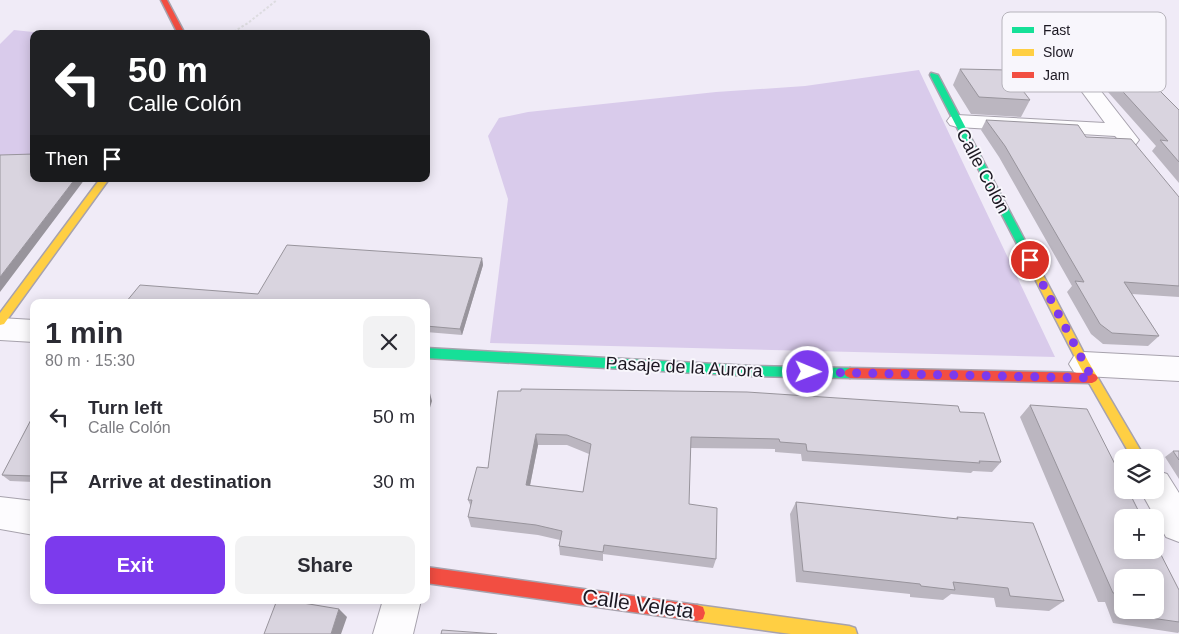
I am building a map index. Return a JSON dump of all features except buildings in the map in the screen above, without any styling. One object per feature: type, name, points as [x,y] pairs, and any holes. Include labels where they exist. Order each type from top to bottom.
[{"type":"street","points":[[164,0],[180,30]]},
{"type":"street","name":"Calle Colón","points":[[934,75],[1088,371],[1134,449]]},
{"type":"street","points":[[1092,92],[1144,158]]},
{"type":"street","name":"Calle Colón","points":[[957,121],[1122,130]]},
{"type":"street","points":[[0,321],[102,182]]},
{"type":"street","points":[[0,329],[30,331]]},
{"type":"street","name":"Pasaje de la Aurora","points":[[430,353],[751,371],[1088,371]]},
{"type":"street","points":[[1088,371],[1179,369]]},
{"type":"street","points":[[1163,499],[1179,525]]},
{"type":"street","points":[[0,514],[30,518]]},
{"type":"street","name":"Calle Veleta","points":[[430,576],[850,634]]},
{"type":"street","points":[[393,634],[401,604]]},
{"type":"path","points":[[237,30],[277,0]]},
{"type":"shaded area","points":[[14,30],[30,32],[30,157],[0,158],[0,44]]},
{"type":"shaded area","points":[[919,70],[1055,357],[490,343],[508,199],[488,136],[499,118],[528,112],[716,92],[805,86]]},
{"type":"traffic: fast","points":[[934,75],[1038,275]]},
{"type":"traffic: fast","points":[[430,353],[751,371],[850,373]]},
{"type":"traffic: slow","points":[[0,321],[102,182]]},
{"type":"traffic: slow","points":[[1038,275],[1084,364],[1134,449]]},
{"type":"traffic: slow","points":[[697,613],[849,634]]},
{"type":"traffic: jam","points":[[164,0],[180,30]]},
{"type":"traffic: jam","points":[[850,373],[1092,378]]},
{"type":"traffic: jam","points":[[430,576],[697,613]]},
{"type":"route","points":[[808,372],[1092,378],[1030,260]]}]
